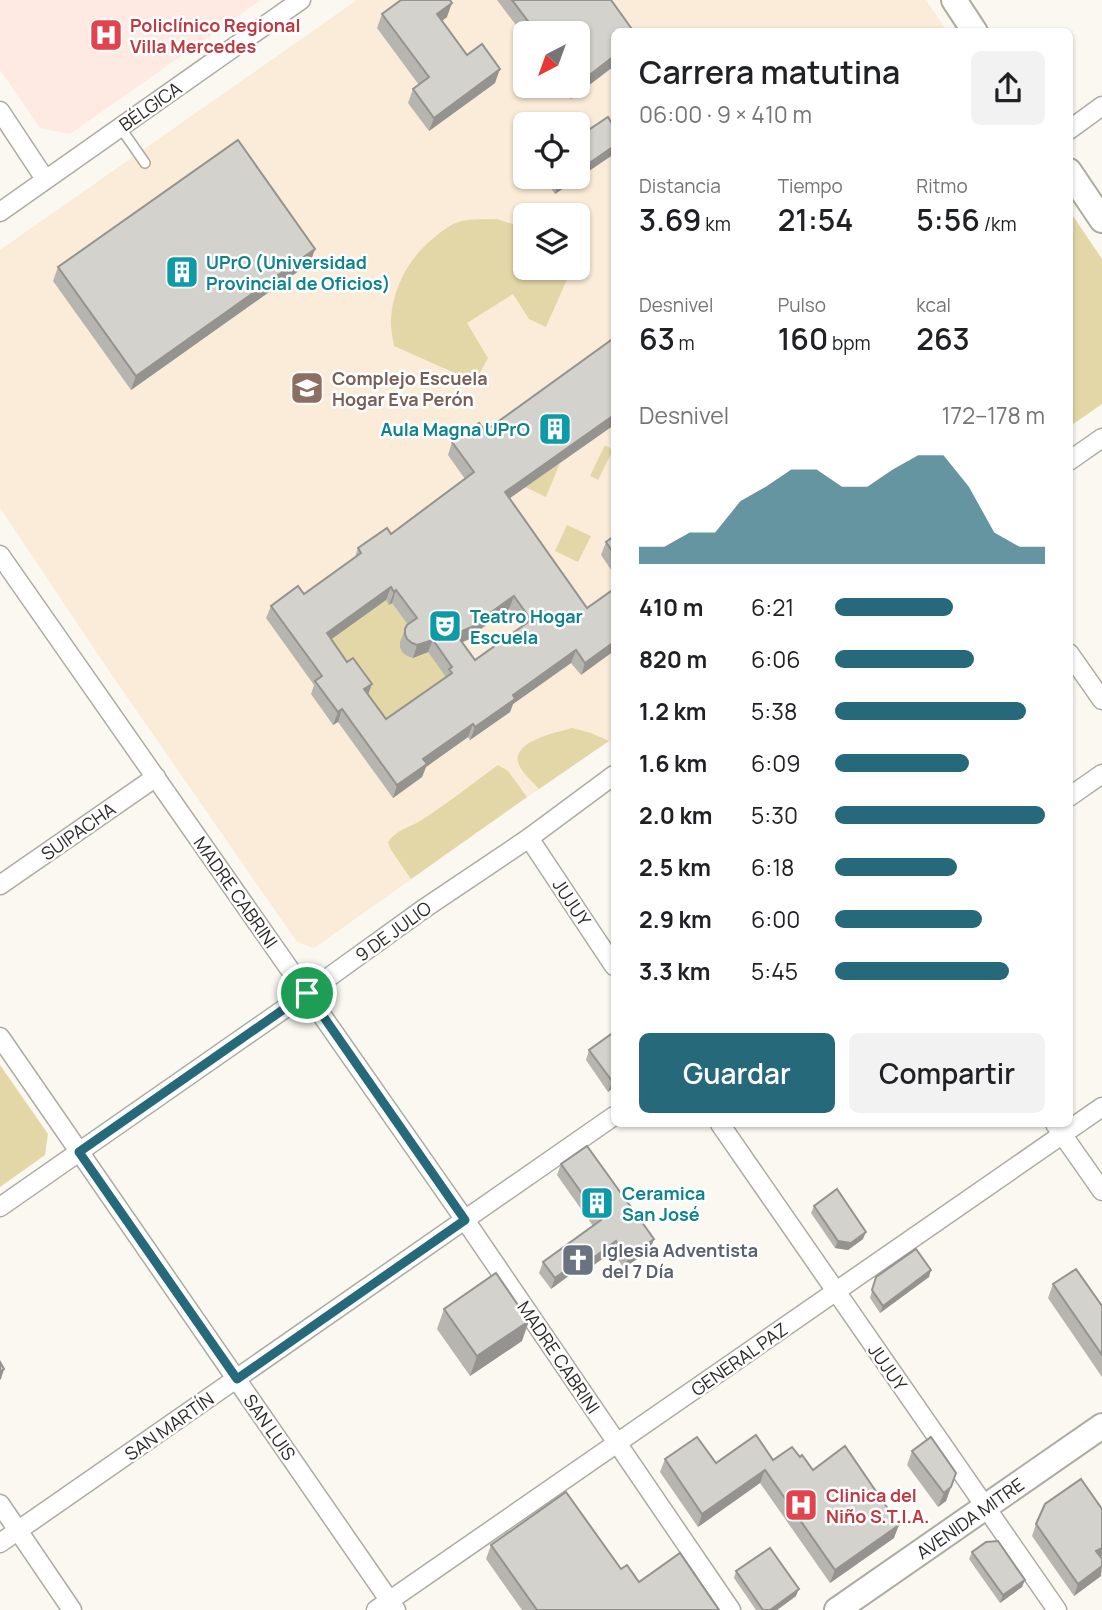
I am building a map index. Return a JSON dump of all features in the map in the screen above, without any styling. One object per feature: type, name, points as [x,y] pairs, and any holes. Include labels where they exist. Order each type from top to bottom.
[{"type":"main road","points":[[954,0],[972,28]]},
{"type":"main road","points":[[1073,177],[1102,220]]},
{"type":"main road","name":"AVENIDA MITRE","points":[[837,1610],[1102,1426]]},
{"type":"street","name":"BÉLGICA","points":[[0,212],[300,0]]},
{"type":"street","points":[[1073,127],[1102,106]]},
{"type":"street","points":[[0,111],[45,179]]},
{"type":"street","points":[[1073,458],[1102,438]]},
{"type":"street","name":"MADRE CABRINI","points":[[0,555],[465,1220],[731,1610]]},
{"type":"street","points":[[1073,659],[1102,700]]},
{"type":"street","points":[[1073,794],[1102,774]]},
{"type":"street","name":"SUIPACHA","points":[[0,885],[156,777]]},
{"type":"street","name":"9 DE JULIO","points":[[0,1208],[422,910],[529,838],[611,777]]},
{"type":"street","name":"JUJUY","points":[[529,838],[611,961]]},
{"type":"street","name":"SAN LUIS","points":[[0,1037],[237,1379],[387,1607]]},
{"type":"street","name":"GENERAL PAZ","points":[[1073,1122],[1102,1107]]},
{"type":"street","name":"SAN MARTÍN","points":[[0,1543],[611,1118]]},
{"type":"street","name":"JUJUY","points":[[722,1127],[1057,1610]]},
{"type":"street","points":[[1058,1129],[1102,1191]]},
{"type":"street","name":"GENERAL PAZ","points":[[387,1607],[835,1292],[1058,1129]]},
{"type":"street","points":[[0,1504],[72,1610]]},
{"type":"lane","points":[[120,127],[145,163]]},
{"type":"shaded area","name":"Policlínico Regional Villa Mercedes","points":[[0,0],[261,0],[70,134],[40,128],[0,70]]},
{"type":"shaded area","name":"Complejo Escuela Hogar Eva Perón","points":[[357,0],[926,0],[945,28],[611,28],[611,739],[314,948],[297,942],[0,508],[0,250]]},
{"type":"shaded area","points":[[1073,216],[1102,259],[1102,404],[1073,424]]},
{"type":"shaded area","points":[[497,219],[513,224],[513,280],[567,280],[546,327],[529,319],[513,294],[467,323],[488,358],[475,382],[394,346],[391,326],[395,295],[411,262],[427,244],[450,226],[473,220]]},
{"type":"shaded area","points":[[605,445],[611,449],[611,454],[598,480],[590,476]]},
{"type":"shaded area","points":[[560,463],[546,497],[525,487]]},
{"type":"shaded area","points":[[567,525],[591,536],[578,562],[555,551]]},
{"type":"shaded area","points":[[386,600],[389,604],[392,603],[448,679],[382,732],[322,646]]},
{"type":"shaded area","points":[[572,728],[609,741],[539,789],[521,769],[518,755],[529,743]]},
{"type":"shaded area","points":[[498,765],[508,771],[527,797],[411,879],[391,850],[388,842],[391,838],[420,821]]},
{"type":"shaded area","points":[[0,1065],[48,1134],[45,1155],[0,1187]]},
{"type":"building","points":[[401,0],[450,0],[452,3],[437,14],[467,55],[482,44],[500,69],[434,118],[413,89],[429,77],[382,14]]},
{"type":"building","points":[[512,0],[611,0],[631,28],[611,28],[611,58],[590,75],[590,21],[528,21]]},
{"type":"building","points":[[608,117],[611,122],[611,148],[590,163],[590,129]]},
{"type":"building","name":"UPrO (Universidad Provincial de Oficios)","points":[[238,140],[315,249],[136,376],[58,267]]},
{"type":"building","points":[[611,340],[611,417],[505,492],[587,608],[611,591],[611,644],[585,663],[576,650],[513,695],[515,699],[423,759],[427,764],[397,785],[342,709],[338,712],[315,681],[322,676],[271,606],[298,586],[304,594],[361,553],[358,548],[387,528],[391,534],[474,472],[452,442],[479,423],[485,431]],"holes":[[[391,587],[394,592],[396,590],[417,618],[405,629],[407,639],[417,645],[433,640],[452,667],[449,669],[452,673],[386,719],[364,689],[372,684],[353,658],[347,662],[327,633]],[[514,596],[531,620],[475,660],[456,634],[476,625]]]},
{"type":"building","points":[[611,1034],[611,1080],[589,1050]]},
{"type":"building","points":[[587,1146],[654,1239],[628,1258],[616,1241],[585,1264],[581,1259],[555,1278],[543,1262],[601,1220],[561,1164]]},
{"type":"building","points":[[837,1189],[866,1232],[851,1243],[838,1241],[814,1206]]},
{"type":"building","points":[[916,1249],[931,1270],[883,1306],[872,1290],[876,1277]]},
{"type":"building","points":[[1076,1269],[1102,1306],[1102,1355],[1053,1284]]},
{"type":"building","points":[[496,1273],[529,1321],[477,1356],[444,1309]]},
{"type":"building","points":[[756,1435],[773,1460],[792,1447],[813,1470],[845,1446],[899,1525],[835,1570],[765,1470],[702,1514],[665,1459],[697,1437],[716,1463]]},
{"type":"building","points":[[931,1437],[956,1473],[951,1487],[944,1493],[912,1451]]},
{"type":"building","points":[[1081,1479],[1102,1509],[1102,1548],[1096,1551],[1102,1559],[1102,1566],[1078,1584],[1036,1524],[1045,1504]]},
{"type":"building","points":[[566,1492],[621,1569],[627,1565],[639,1582],[680,1553],[719,1610],[537,1610],[491,1545]]},
{"type":"building","points":[[998,1541],[1025,1580],[1003,1595],[972,1552],[986,1542]]},
{"type":"building","points":[[770,1548],[799,1589],[770,1610],[763,1610],[736,1571]]},
{"type":"place","name":"Policlínico Regional Villa Mercedes","points":[[106,35]]},
{"type":"place","name":"UPrO (Universidad Provincial de Oficios)","points":[[182,272]]},
{"type":"place","name":"Complejo Escuela Hogar Eva Perón","points":[[307,388]]},
{"type":"place","name":"Aula Magna UPrO","points":[[555,429]]},
{"type":"place","name":"Teatro Hogar Escuela","points":[[445,626]]},
{"type":"place","name":"Ceramica San José","points":[[597,1203]]},
{"type":"place","name":"Iglesia Adventista del 7 Día","points":[[578,1260]]},
{"type":"place","name":"Clinica del Niño S.T.I.A.","points":[[801,1505]]},
{"type":"route","points":[[307,993],[465,1220],[237,1379],[79,1152],[307,993]]}]
